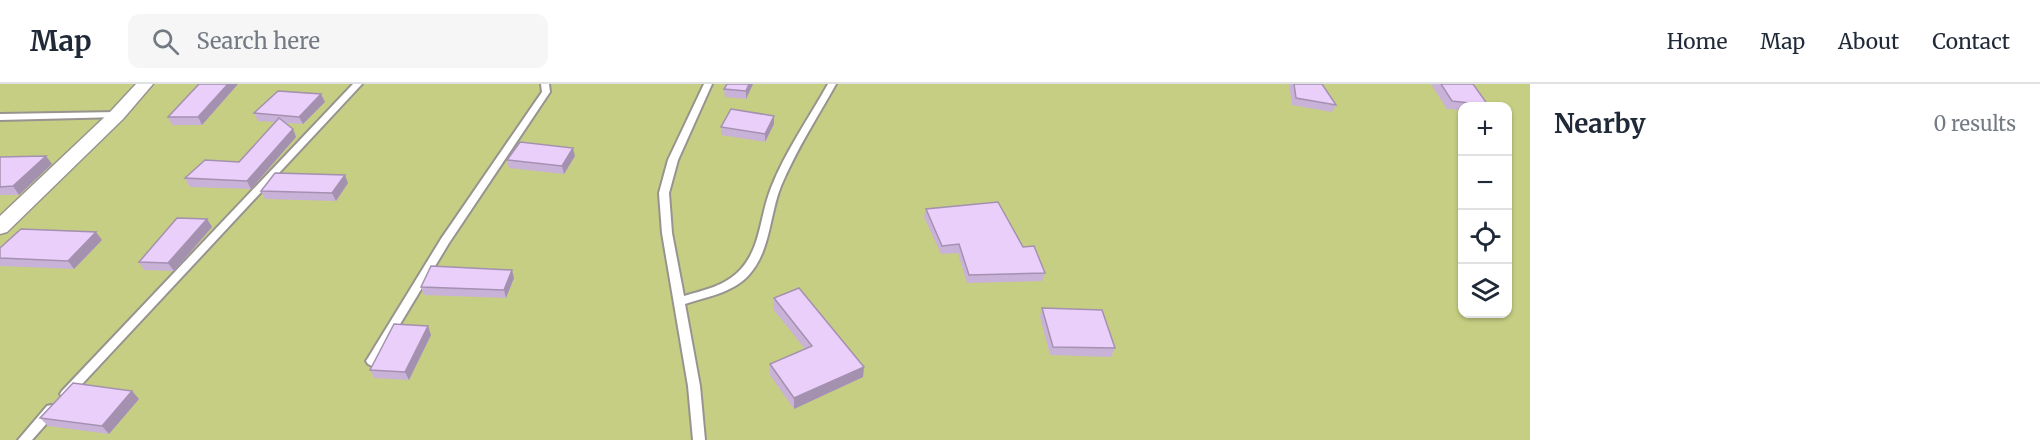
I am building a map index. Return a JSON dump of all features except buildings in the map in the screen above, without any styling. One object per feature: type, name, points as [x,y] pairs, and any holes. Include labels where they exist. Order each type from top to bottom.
[{"type":"street","points":[[0,227],[117,115],[145,84]]},
{"type":"lane","points":[[24,440],[357,84]]},
{"type":"lane","points":[[372,361],[445,241],[546,92],[544,84]]},
{"type":"lane","points":[[699,440],[694,386],[681,301],[667,233],[664,193],[673,160],[708,84]]},
{"type":"lane","points":[[681,301],[718,290],[747,270],[760,247],[775,190],[832,84]]},
{"type":"lane","points":[[0,117],[117,115]]},
{"type":"green space","points":[[0,84],[1530,84],[1530,440],[0,440]]}]
